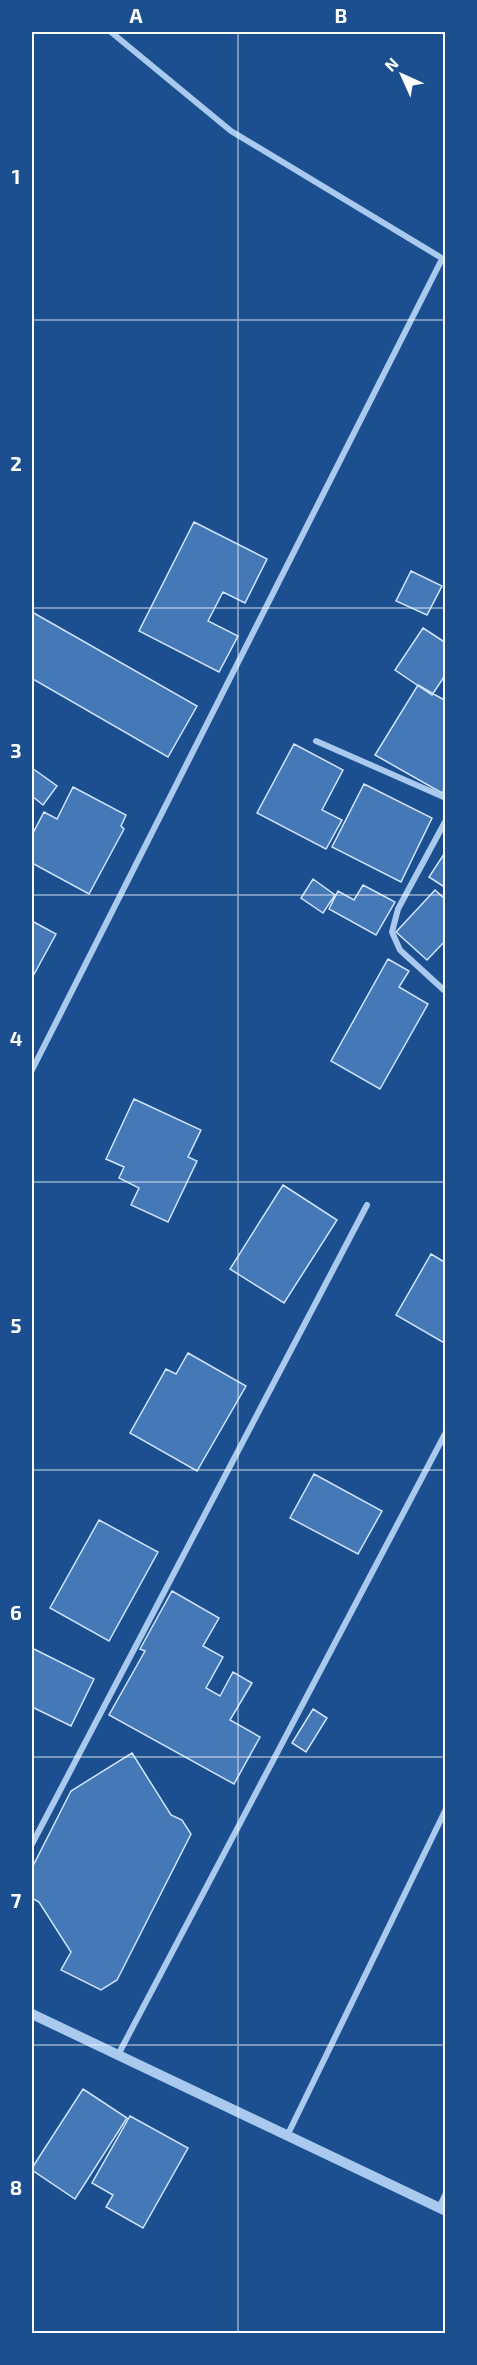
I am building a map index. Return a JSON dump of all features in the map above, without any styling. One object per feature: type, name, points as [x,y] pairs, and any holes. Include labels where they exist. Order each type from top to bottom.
[{"type":"street","points":[[32,1070],[444,260],[231,131],[111,32]]},
{"type":"street","points":[[316,741],[446,798]]},
{"type":"street","points":[[446,820],[398,909],[392,932],[400,950],[446,992]]},
{"type":"street","points":[[32,1844],[367,1205]]},
{"type":"street","points":[[118,2055],[446,1432]]},
{"type":"street","points":[[287,2136],[446,1809]]},
{"type":"street","points":[[32,2014],[442,2210],[446,2193]]},
{"type":"building","points":[[194,522],[267,559],[245,603],[223,592],[208,621],[238,636],[219,672],[139,631]]},
{"type":"building","points":[[411,571],[442,586],[427,615],[396,601]]},
{"type":"building","points":[[32,612],[197,706],[168,757],[33,679],[32,681]]},
{"type":"building","points":[[423,628],[446,643],[446,674],[432,695],[395,670]]},
{"type":"building","points":[[418,685],[446,701],[446,787],[442,793],[375,755]]},
{"type":"building","points":[[294,744],[343,770],[322,810],[342,820],[326,849],[257,813]]},
{"type":"building","points":[[32,768],[57,786],[43,805],[32,796]]},
{"type":"building","points":[[364,784],[432,818],[401,882],[332,847]]},
{"type":"building","points":[[73,787],[126,815],[121,826],[124,829],[89,894],[32,863],[32,835],[44,812],[57,819]]},
{"type":"building","points":[[446,851],[446,888],[429,877]]},
{"type":"building","points":[[313,879],[335,895],[323,913],[301,898]]},
{"type":"building","points":[[363,885],[395,902],[376,935],[329,909],[338,891],[354,900]]},
{"type":"building","points":[[435,890],[446,900],[446,940],[427,960],[396,932]]},
{"type":"building","points":[[32,921],[56,934],[32,978]]},
{"type":"building","points":[[388,959],[409,971],[399,987],[428,1004],[380,1089],[331,1061]]},
{"type":"building","points":[[134,1099],[201,1130],[188,1157],[197,1161],[168,1222],[131,1205],[139,1188],[119,1178],[124,1167],[106,1159]]},
{"type":"building","points":[[283,1185],[337,1220],[284,1303],[230,1269]]},
{"type":"building","points":[[431,1254],[446,1263],[446,1344],[396,1315]]},
{"type":"building","points":[[188,1353],[246,1386],[197,1471],[130,1433],[166,1369],[176,1374]]},
{"type":"building","points":[[314,1474],[382,1511],[358,1554],[290,1518]]},
{"type":"building","points":[[99,1520],[158,1552],[109,1641],[50,1608]]},
{"type":"building","points":[[172,1591],[219,1618],[203,1646],[223,1657],[206,1688],[220,1696],[233,1672],[252,1683],[230,1720],[260,1737],[234,1784],[109,1715],[145,1651],[140,1649]]},
{"type":"building","points":[[32,1648],[94,1679],[71,1726],[32,1707]]},
{"type":"building","points":[[313,1709],[327,1718],[306,1752],[292,1743]]},
{"type":"building","points":[[132,1753],[171,1815],[182,1820],[191,1834],[117,1980],[101,1990],[61,1970],[71,1952],[39,1902],[32,1898],[32,1868],[71,1791]]},
{"type":"building","points":[[83,2089],[127,2118],[75,2199],[32,2168]]},
{"type":"building","points":[[130,2116],[188,2148],[143,2228],[106,2207],[113,2195],[92,2183]]}]
